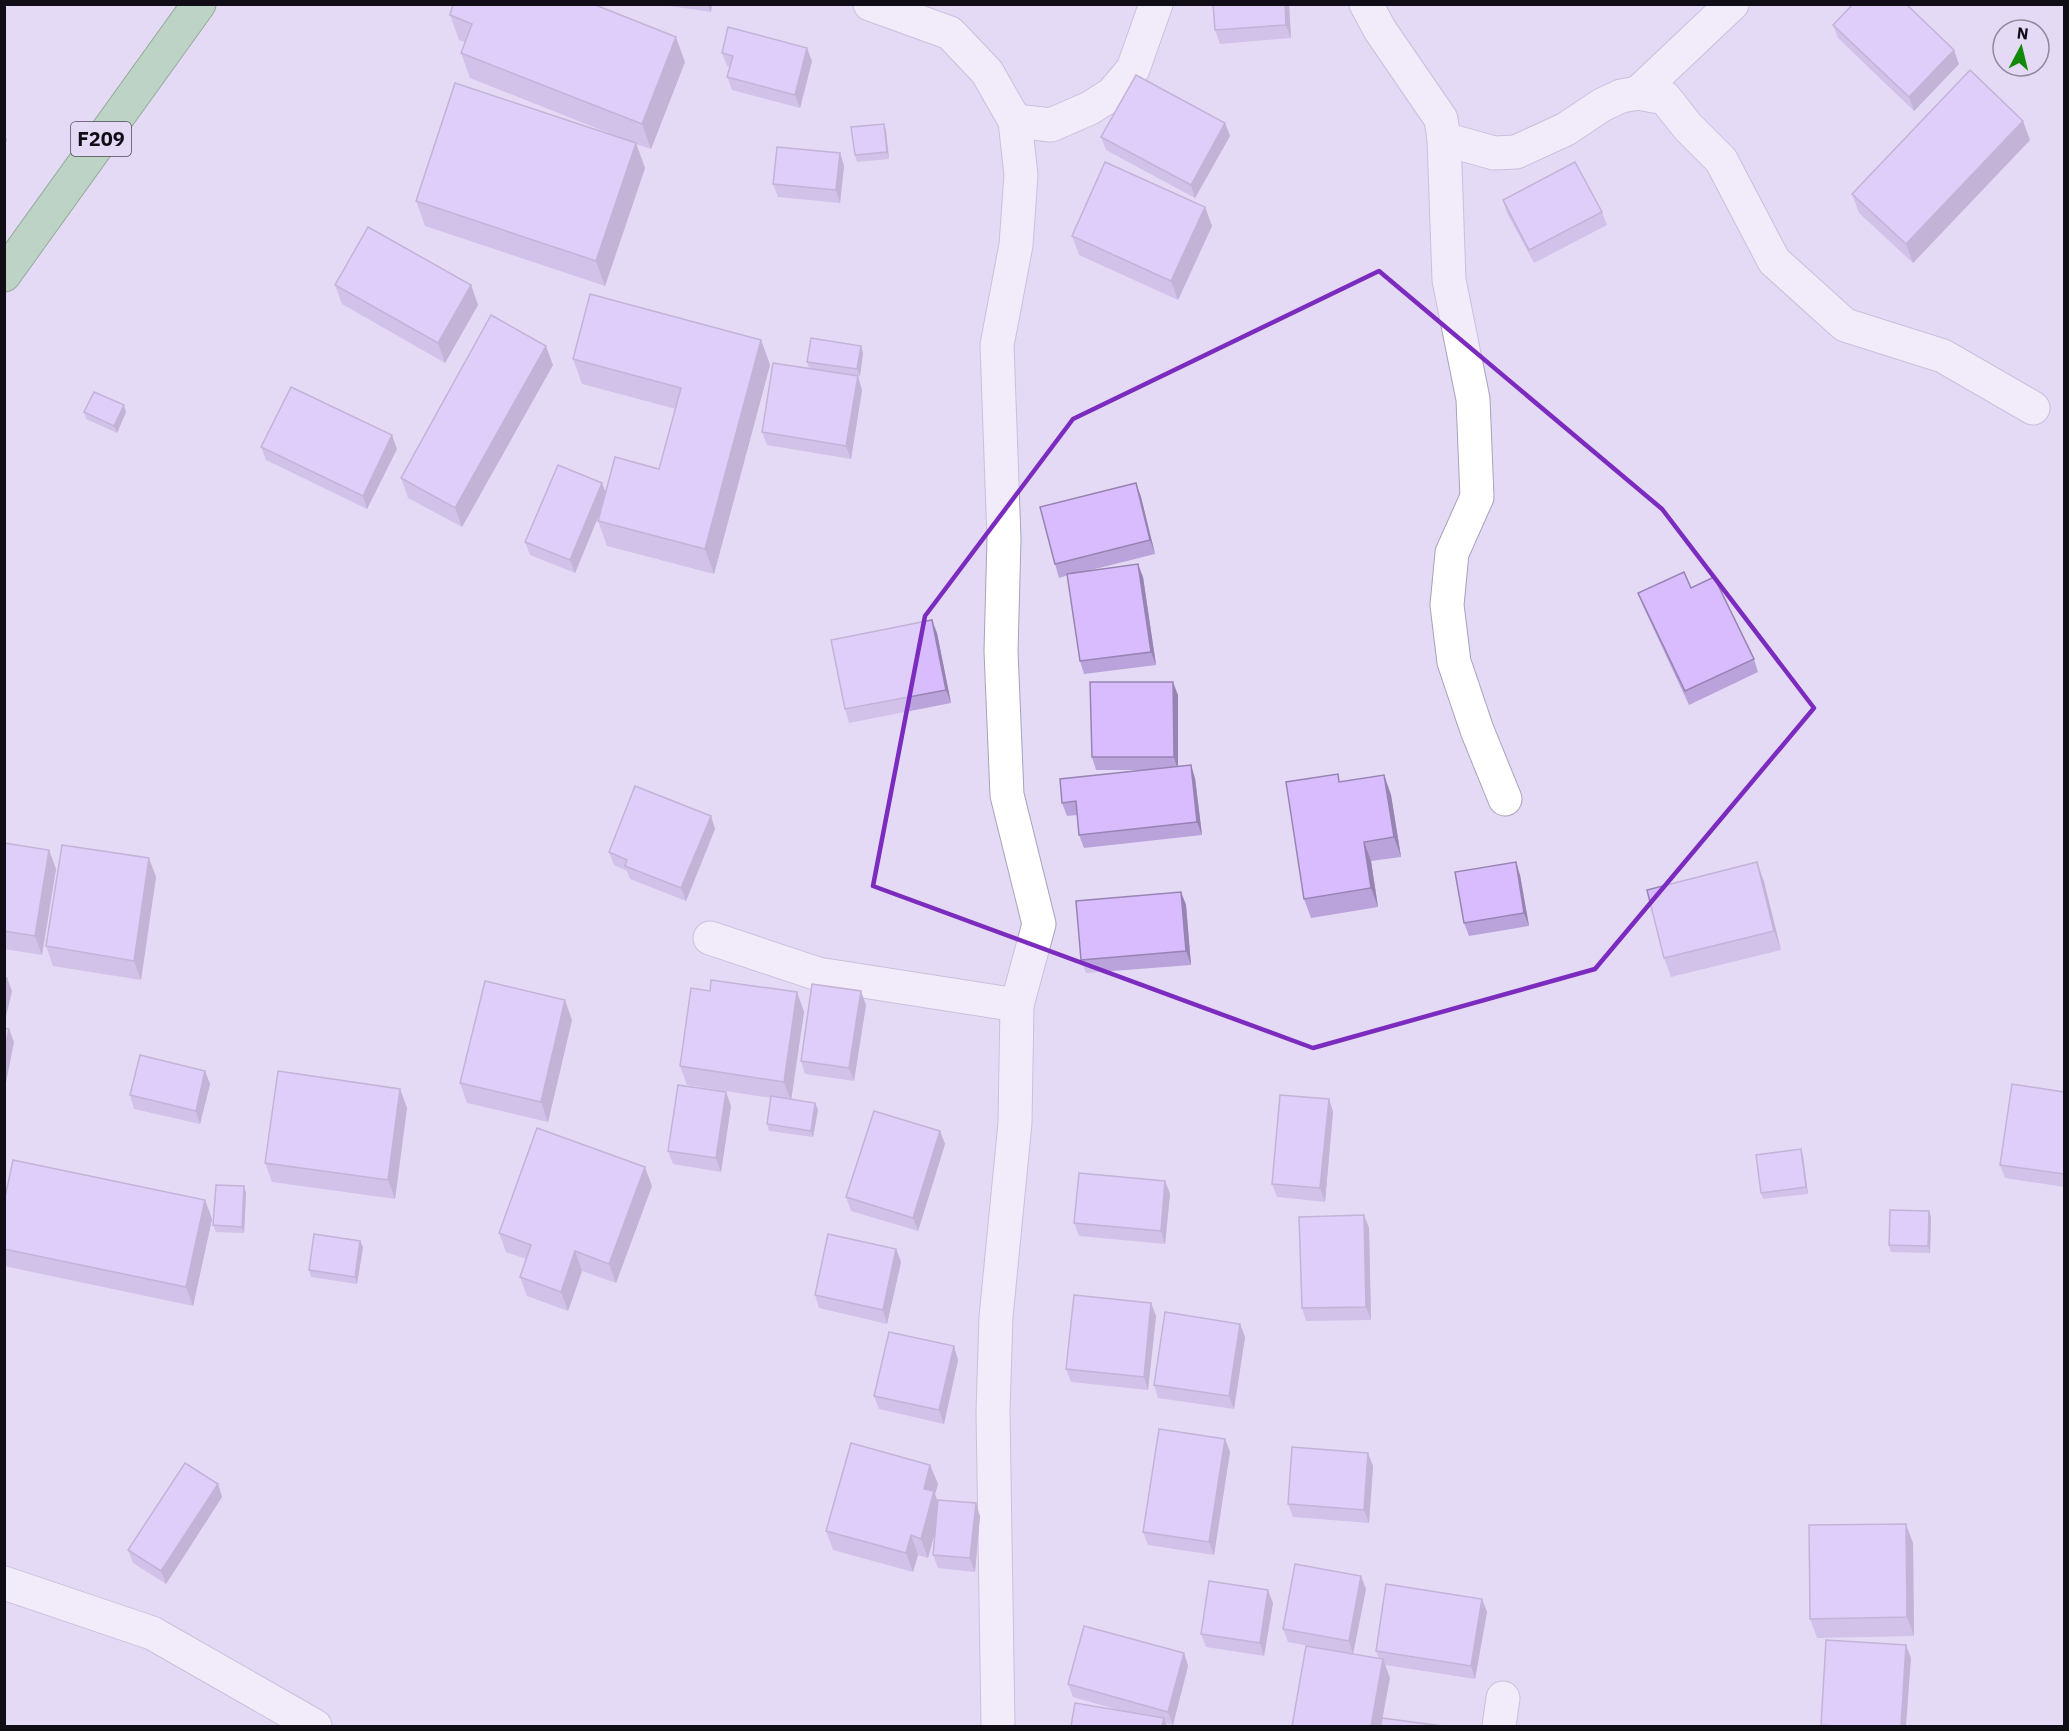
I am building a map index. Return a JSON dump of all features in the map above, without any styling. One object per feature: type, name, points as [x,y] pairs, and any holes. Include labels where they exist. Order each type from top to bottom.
[{"type":"main road","name":"F209","points":[[4,274],[199,4]]},
{"type":"street","points":[[870,4],[950,33],[987,72],[1016,121],[1021,175],[1016,245],[997,345],[1004,538],[1001,651],[1007,795],[1039,924],[1017,1005],[1015,1123],[996,1317],[993,1399],[998,1726]]},
{"type":"street","points":[[1016,121],[1051,125],[1090,108],[1112,94],[1133,69],[1156,4]]},
{"type":"street","points":[[1366,4],[1380,30],[1441,119],[1444,139],[1449,280],[1473,399],[1477,496],[1452,553],[1447,605],[1454,662],[1477,730],[1505,799]]},
{"type":"street","points":[[1638,93],[1732,4]]},
{"type":"street","points":[[1444,139],[1494,153],[1516,152],[1566,129],[1602,105],[1621,96],[1638,93],[1665,98],[1688,127],[1721,160],[1774,261],[1845,325],[1943,356],[2033,408]]},
{"type":"street","points":[[710,938],[818,974],[1017,1005]]},
{"type":"street","points":[[4,1583],[152,1633],[315,1726]]},
{"type":"highlighted area","points":[[1379,271],[1662,509],[1814,708],[1595,969],[1313,1048],[873,886],[925,616],[1073,419]]},
{"type":"building","points":[[453,4],[593,4],[676,37],[642,124],[461,53],[472,24],[450,15]]},
{"type":"building","points":[[1213,4],[1285,4],[1286,25],[1215,30]]},
{"type":"building","points":[[1853,4],[1906,4],[1954,50],[1909,97],[1833,25]]},
{"type":"building","points":[[728,27],[807,48],[795,95],[727,77],[733,56],[722,53]]},
{"type":"building","points":[[1970,70],[2023,121],[1906,244],[1852,194]]},
{"type":"building","points":[[1136,75],[1225,123],[1191,185],[1101,137]]},
{"type":"building","points":[[455,83],[636,143],[596,261],[416,201]]},
{"type":"building","points":[[884,124],[887,152],[855,155],[851,127]]},
{"type":"building","points":[[777,147],[840,153],[836,190],[773,184]]},
{"type":"building","points":[[1105,162],[1205,207],[1171,281],[1072,236]]},
{"type":"building","points":[[1575,162],[1602,212],[1529,250],[1503,200]]},
{"type":"building","points":[[368,227],[471,285],[438,343],[335,285]]},
{"type":"building","points":[[590,294],[761,340],[705,549],[598,521],[615,457],[659,469],[681,388],[573,359]]},
{"type":"building","points":[[491,315],[546,346],[455,508],[401,478]]},
{"type":"building","points":[[811,338],[861,346],[857,369],[807,362]]},
{"type":"building","points":[[773,363],[858,376],[846,446],[762,432]]},
{"type":"building","points":[[291,387],[392,435],[363,496],[261,447]]},
{"type":"building","points":[[94,392],[124,405],[114,426],[84,412]]},
{"type":"building","points":[[558,465],[602,483],[570,560],[525,542]]},
{"type":"building","points":[[1136,483],[1150,540],[1055,564],[1040,507]]},
{"type":"building","points":[[1138,564],[1151,652],[1080,661],[1067,574]]},
{"type":"building","points":[[1684,572],[1691,588],[1714,577],[1754,659],[1685,691],[1638,593]]},
{"type":"building","points":[[932,620],[946,690],[845,709],[831,640]]},
{"type":"building","points":[[1090,682],[1173,682],[1174,757],[1092,757]]},
{"type":"building","points":[[1191,765],[1197,822],[1079,835],[1076,801],[1062,803],[1060,779]]},
{"type":"building","points":[[1338,774],[1339,782],[1384,775],[1394,837],[1364,842],[1371,888],[1304,899],[1286,782]]},
{"type":"building","points":[[635,786],[711,816],[681,888],[625,866],[627,860],[609,852]]},
{"type":"building","points":[[4,843],[49,850],[35,936],[4,931]]},
{"type":"building","points":[[62,845],[149,858],[134,961],[46,946]]},
{"type":"building","points":[[1516,862],[1524,913],[1464,923],[1455,872]]},
{"type":"building","points":[[1757,862],[1774,931],[1664,958],[1647,890]]},
{"type":"building","points":[[1181,892],[1186,951],[1081,960],[1076,901]]},
{"type":"building","points":[[711,980],[797,992],[784,1082],[680,1066],[691,988],[710,991]]},
{"type":"building","points":[[485,981],[565,1000],[541,1102],[460,1083]]},
{"type":"building","points":[[812,984],[861,991],[849,1068],[801,1061]]},
{"type":"building","points":[[4,1028],[9,1029],[4,1055]]},
{"type":"building","points":[[140,1055],[205,1071],[196,1111],[130,1095]]},
{"type":"building","points":[[278,1071],[400,1089],[388,1180],[265,1163]]},
{"type":"building","points":[[2012,1084],[2064,1092],[2064,1174],[2000,1165]]},
{"type":"building","points":[[678,1085],[726,1092],[716,1158],[668,1151]]},
{"type":"building","points":[[1280,1095],[1329,1099],[1320,1188],[1272,1184]]},
{"type":"building","points":[[771,1096],[815,1103],[811,1131],[767,1124]]},
{"type":"building","points":[[874,1111],[940,1131],[913,1218],[846,1197]]},
{"type":"building","points":[[537,1128],[645,1167],[609,1264],[575,1251],[561,1292],[520,1277],[531,1245],[499,1233]]},
{"type":"building","points":[[1801,1149],[1806,1187],[1761,1193],[1756,1155]]},
{"type":"building","points":[[13,1160],[205,1200],[186,1287],[4,1249],[4,1202]]},
{"type":"building","points":[[1079,1173],[1165,1181],[1161,1231],[1074,1223]]},
{"type":"building","points":[[216,1185],[244,1186],[242,1227],[213,1225]]},
{"type":"building","points":[[1890,1210],[1929,1211],[1928,1246],[1889,1245]]},
{"type":"building","points":[[1364,1215],[1366,1307],[1302,1308],[1299,1217]]},
{"type":"building","points":[[314,1234],[360,1241],[355,1277],[309,1270]]},
{"type":"building","points":[[828,1234],[896,1249],[883,1310],[815,1295]]},
{"type":"building","points":[[1074,1295],[1151,1303],[1144,1377],[1066,1369]]},
{"type":"building","points":[[1165,1312],[1240,1324],[1229,1396],[1154,1385]]},
{"type":"building","points":[[889,1332],[954,1346],[939,1410],[874,1396]]},
{"type":"building","points":[[1159,1429],[1225,1439],[1209,1542],[1143,1532]]},
{"type":"building","points":[[851,1443],[930,1465],[924,1489],[934,1491],[921,1539],[911,1535],[906,1553],[826,1531]]},
{"type":"building","points":[[1292,1447],[1368,1453],[1364,1510],[1288,1504]]},
{"type":"building","points":[[185,1463],[218,1484],[161,1571],[128,1550]]},
{"type":"building","points":[[938,1500],[976,1503],[970,1558],[933,1555]]},
{"type":"building","points":[[1906,1524],[1907,1617],[1810,1619],[1809,1525]]},
{"type":"building","points":[[1295,1564],[1361,1576],[1349,1641],[1283,1629]]},
{"type":"building","points":[[1209,1581],[1268,1590],[1260,1643],[1201,1634]]},
{"type":"building","points":[[1386,1584],[1482,1599],[1471,1666],[1376,1651]]},
{"type":"building","points":[[1084,1626],[1184,1653],[1168,1712],[1068,1684]]},
{"type":"building","points":[[1826,1640],[1906,1645],[1901,1726],[1821,1725]]},
{"type":"building","points":[[1306,1646],[1383,1659],[1371,1726],[1292,1726]]},
{"type":"building","points":[[1075,1703],[1164,1718],[1162,1726],[1071,1726]]},
{"type":"building","points":[[1382,1718],[1443,1726],[1381,1726]]}]
